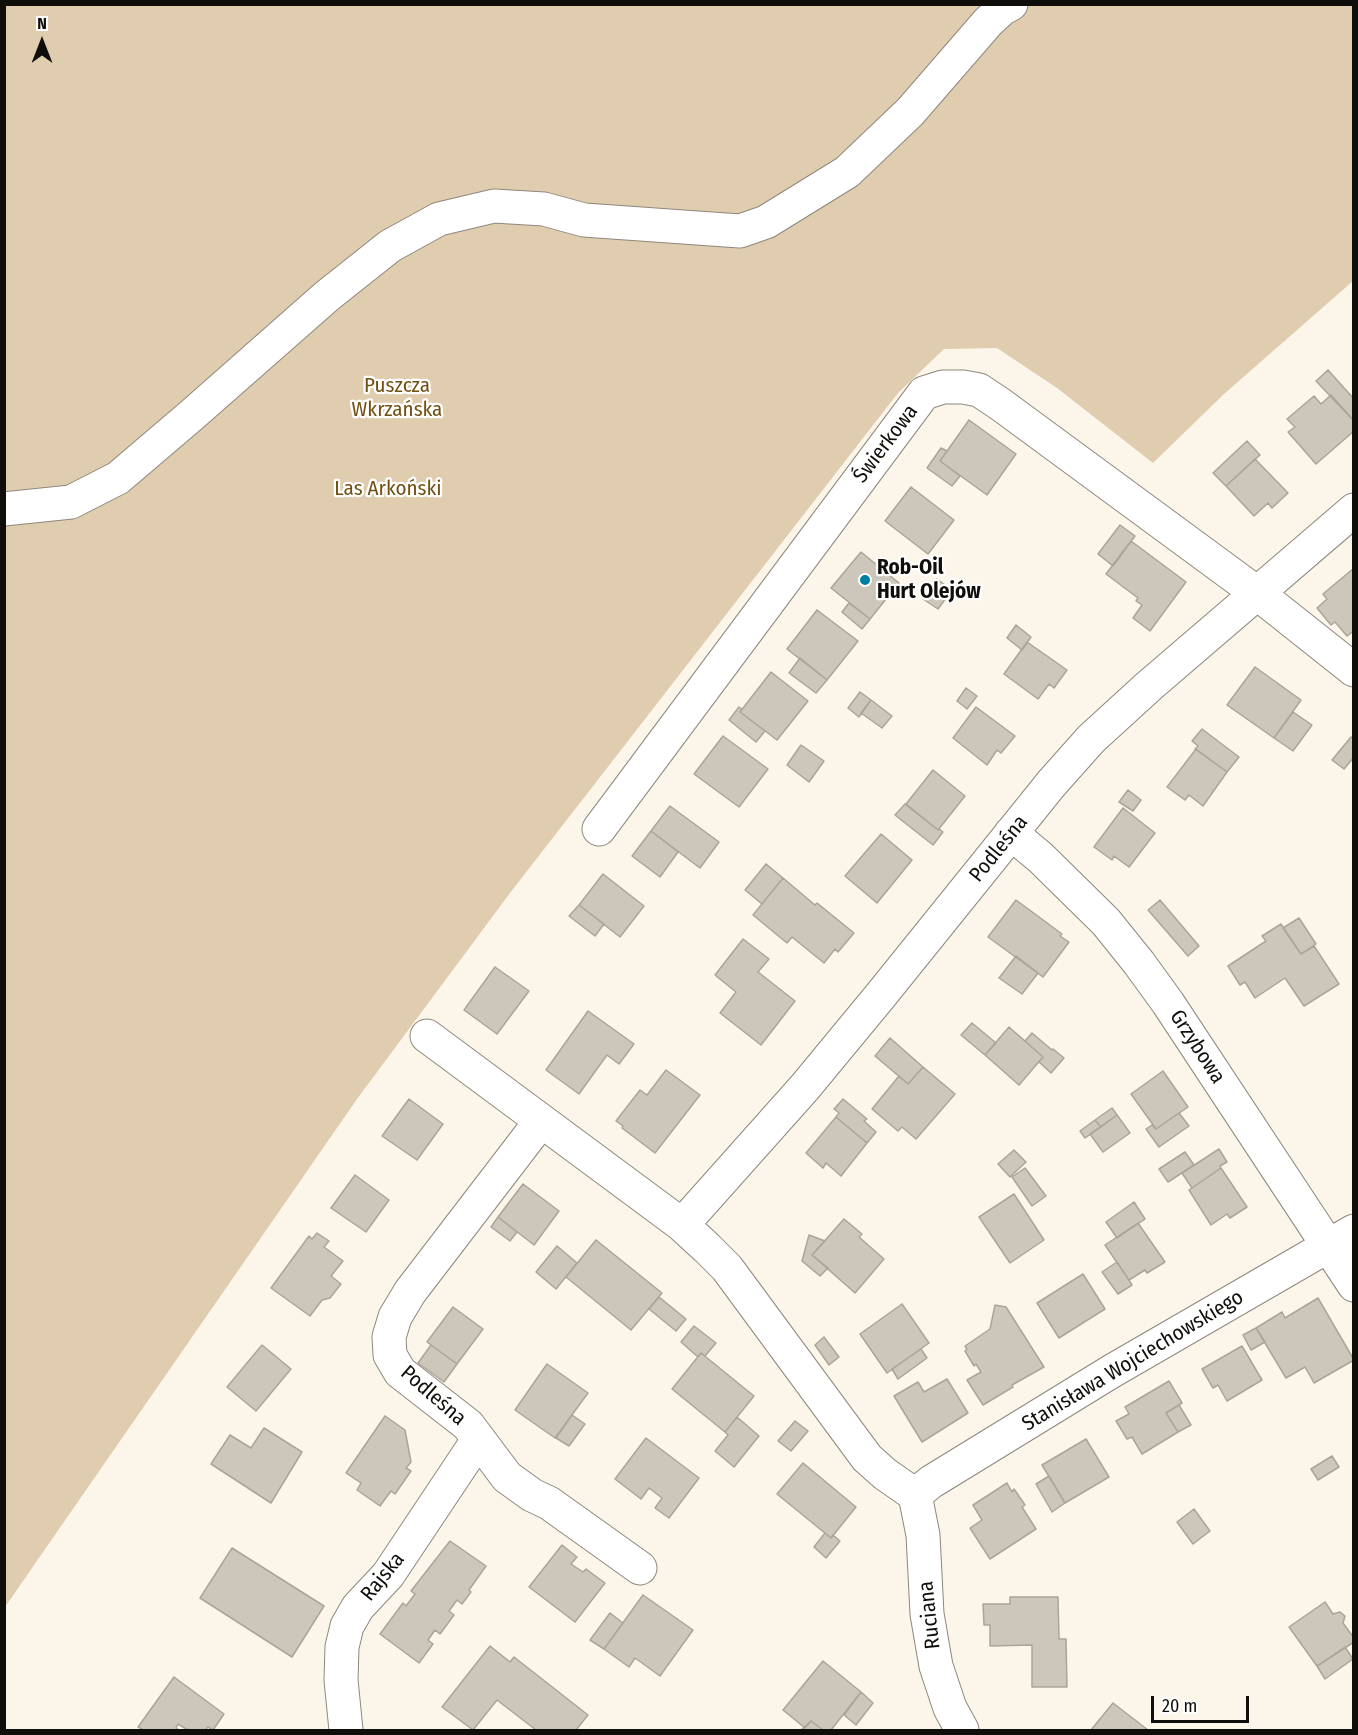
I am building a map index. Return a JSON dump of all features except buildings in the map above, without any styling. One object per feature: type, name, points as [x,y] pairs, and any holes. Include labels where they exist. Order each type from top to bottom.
[{"type":"street","points":[[4,509],[71,502],[118,478],[327,296],[390,246],[440,219],[494,206],[544,208],[584,220],[740,231],[766,222],[847,172],[910,112],[988,22],[1011,4]]},
{"type":"street","name":"Świerkowa","points":[[599,829],[924,393],[943,387],[979,390],[1257,593],[1353,670]]},
{"type":"street","name":"Podleśna","points":[[682,1225],[805,1087],[1051,784],[1091,739],[1353,510]]},
{"type":"street","name":"Grzybowa","points":[[1011,833],[1041,858],[1106,922],[1139,963],[1341,1239],[1353,1285]]},
{"type":"street","points":[[428,1036],[682,1225],[727,1268],[867,1458],[915,1495]]},
{"type":"street","name":"Podleśna","points":[[541,1121],[410,1292],[395,1317],[389,1337],[390,1355],[400,1372],[468,1425],[507,1477],[532,1495],[549,1503],[640,1568]]},
{"type":"street","name":"Stanisława Wojciechowskiego","points":[[915,1495],[931,1482],[1112,1371],[1341,1239]]},
{"type":"street","name":"Rajska","points":[[346,1731],[341,1680],[342,1647],[347,1626],[358,1607],[388,1575],[478,1440]]},
{"type":"street","name":"Ruciana","points":[[915,1495],[923,1536],[927,1614],[936,1666],[950,1708],[962,1731]]},
{"type":"green space","name":"Puszcza Wkrzańska","points":[[5,5],[1353,5],[1353,281],[1224,394],[1153,463],[1057,388],[997,348],[944,349],[898,393],[510,893],[357,1099],[5,1607]]},
{"type":"place","name":"Rob-Oil Hurt Olejów","points":[[865,580]]},
{"type":"park label","name":"Las Arkoński","points":[[388,489]]}]
